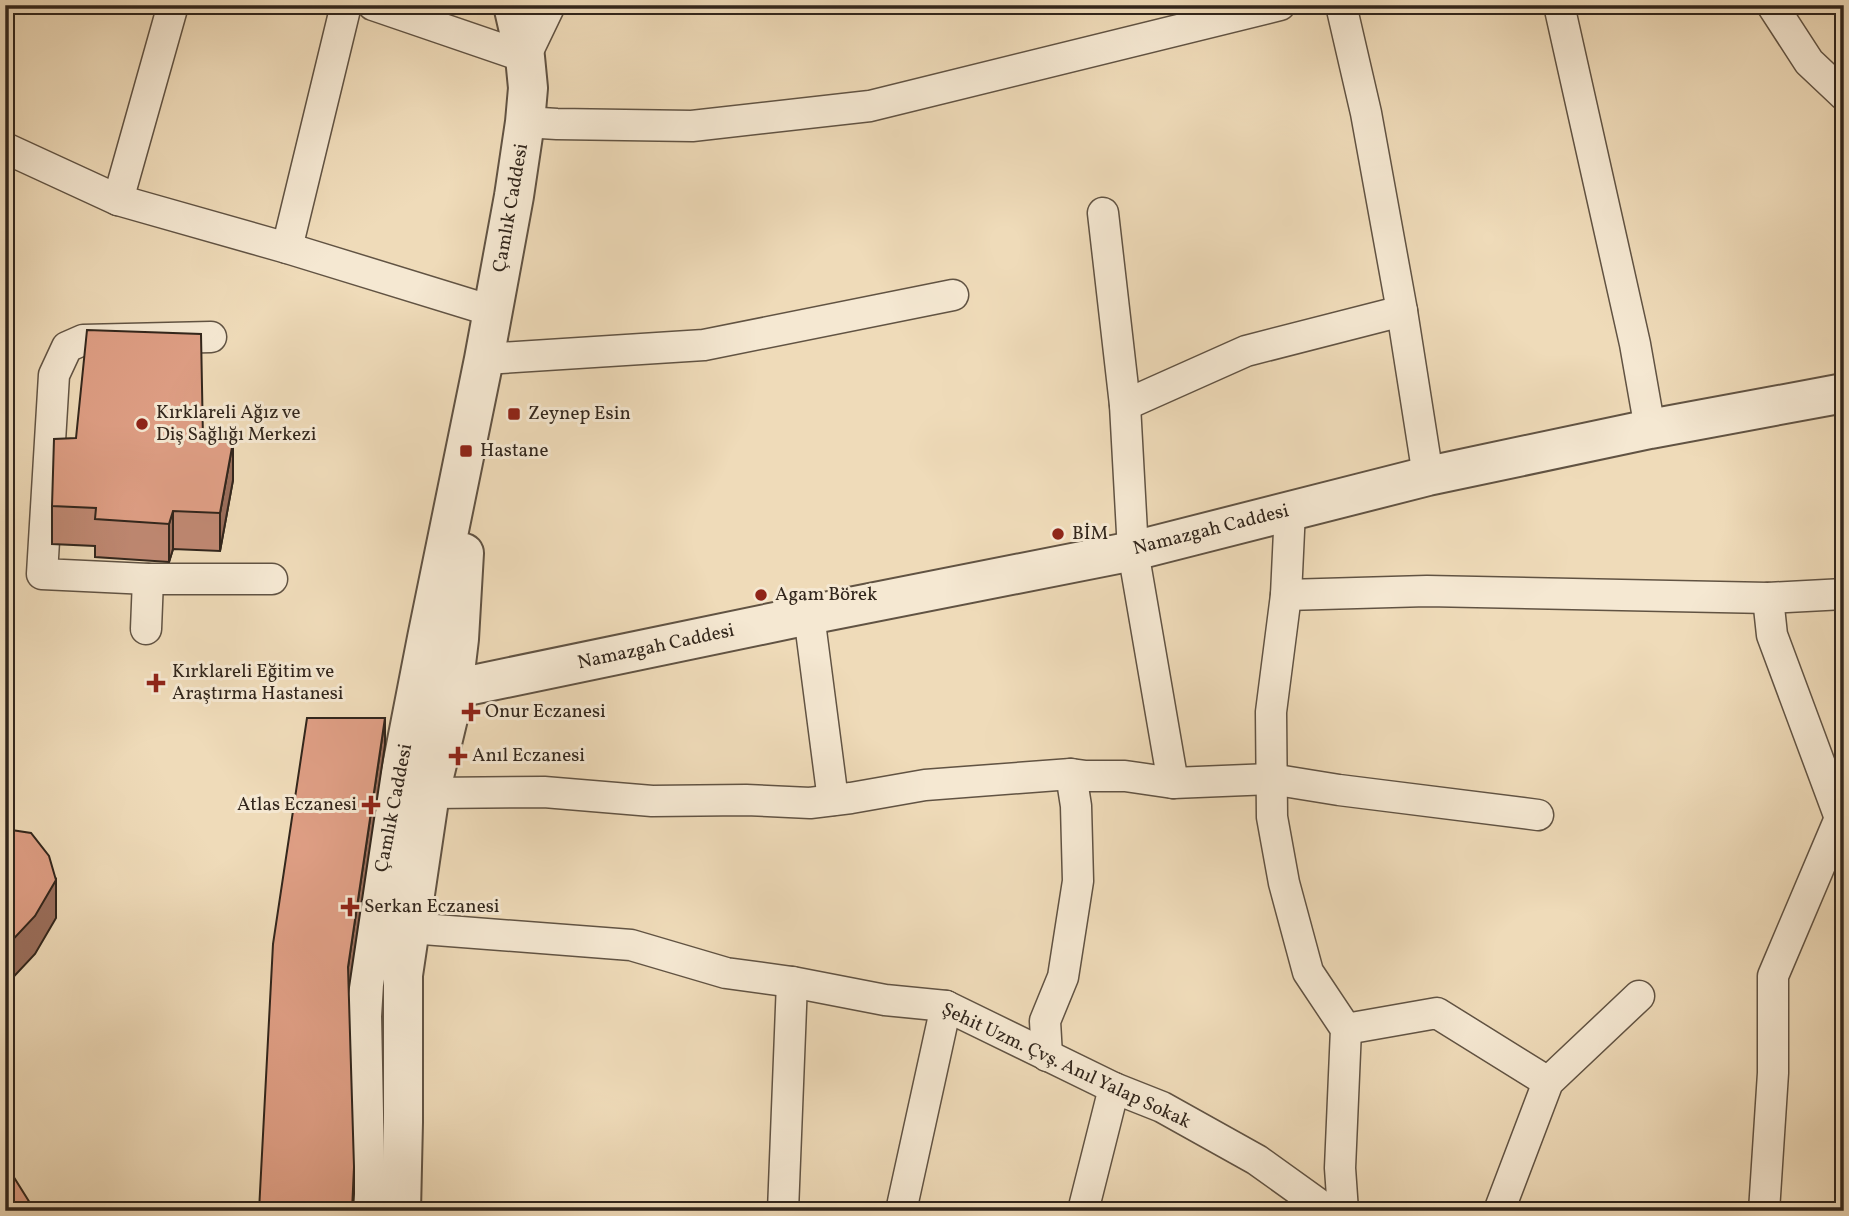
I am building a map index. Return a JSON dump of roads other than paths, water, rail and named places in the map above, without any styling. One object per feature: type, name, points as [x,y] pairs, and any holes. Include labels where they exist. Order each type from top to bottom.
[{"type":"street","points":[[118,200],[173,5]]},
{"type":"street","points":[[287,248],[346,5]]},
{"type":"street","points":[[373,5],[525,57],[550,5]]},
{"type":"street","name":"Çamlık Caddesi","points":[[366,1211],[362,1016],[364,984],[385,854],[474,411],[514,196],[528,88],[525,57],[513,5]]},
{"type":"street","points":[[525,122],[692,126],[870,106],[1280,5]]},
{"type":"street","points":[[1341,5],[1366,113],[1402,311],[1428,476]]},
{"type":"street","points":[[1559,5],[1635,344],[1650,429]]},
{"type":"street","points":[[1772,5],[1809,62],[1844,95]]},
{"type":"street","points":[[5,148],[118,200],[492,311]]},
{"type":"street","points":[[1103,213],[1125,405],[1133,551],[1173,783]]},
{"type":"street","points":[[484,359],[704,345],[953,295]]},
{"type":"street","points":[[1125,405],[1246,351],[1402,311]]},
{"type":"street","points":[[211,337],[83,340],[67,347],[54,374],[43,574],[148,579],[272,579]]},
{"type":"street","name":"Namazgah Caddesi","points":[[453,689],[1133,551],[1428,476],[1650,429],[1844,393]]},
{"type":"street","name":"Çamlık Caddesi","points":[[401,1211],[403,975],[430,793],[453,689],[459,639],[474,411]]},
{"type":"street","points":[[1290,510],[1286,595],[1271,712],[1272,817],[1284,883],[1308,972],[1346,1029],[1340,1168],[1343,1211]]},
{"type":"street","points":[[146,629],[148,579]]},
{"type":"street","points":[[1286,595],[1427,591],[1768,598],[1844,594]]},
{"type":"street","points":[[1764,1211],[1773,1073],[1773,976],[1842,821],[1772,635],[1768,598]]},
{"type":"street","points":[[809,615],[833,800]]},
{"type":"street","points":[[1047,1056],[1045,1021],[1063,977],[1078,881],[1076,806],[1071,774]]},
{"type":"street","points":[[430,793],[544,792],[652,801],[746,800],[810,803],[925,785],[1071,774],[1125,776],[1173,783],[1271,779],[1538,815]]},
{"type":"street","name":"Şehit Uzm. Çvş. Anıl Yalap Sokak","points":[[410,928],[631,945],[726,973],[793,982],[886,1000],[946,1006],[1114,1088],[1162,1107],[1257,1160],[1328,1211]]},
{"type":"street","points":[[783,1211],[793,982]]},
{"type":"street","points":[[1499,1211],[1548,1082],[1639,996]]},
{"type":"street","points":[[901,1211],[946,1006]]},
{"type":"street","points":[[1346,1029],[1437,1013],[1548,1082]]},
{"type":"street","points":[[1083,1211],[1114,1088]]},
{"type":"place","name":"Zeynep Esin","points":[[514,414]]},
{"type":"place","name":"Kırklareli Ağız ve Diş Sağlığı Merkezi","points":[[142,424]]},
{"type":"place","name":"Hastane","points":[[466,451]]},
{"type":"place","name":"BİM","points":[[1058,534]]},
{"type":"place","name":"Agam Börek","points":[[761,595]]},
{"type":"place","name":"Kırklareli Eğitim ve Araştırma Hastanesi","points":[[156,683]]},
{"type":"place","name":"Onur Eczanesi","points":[[471,712]]},
{"type":"place","name":"Anıl Eczanesi","points":[[458,756]]},
{"type":"place","name":"Atlas Eczanesi","points":[[371,805]]},
{"type":"place","name":"Serkan Eczanesi","points":[[350,907]]}]
